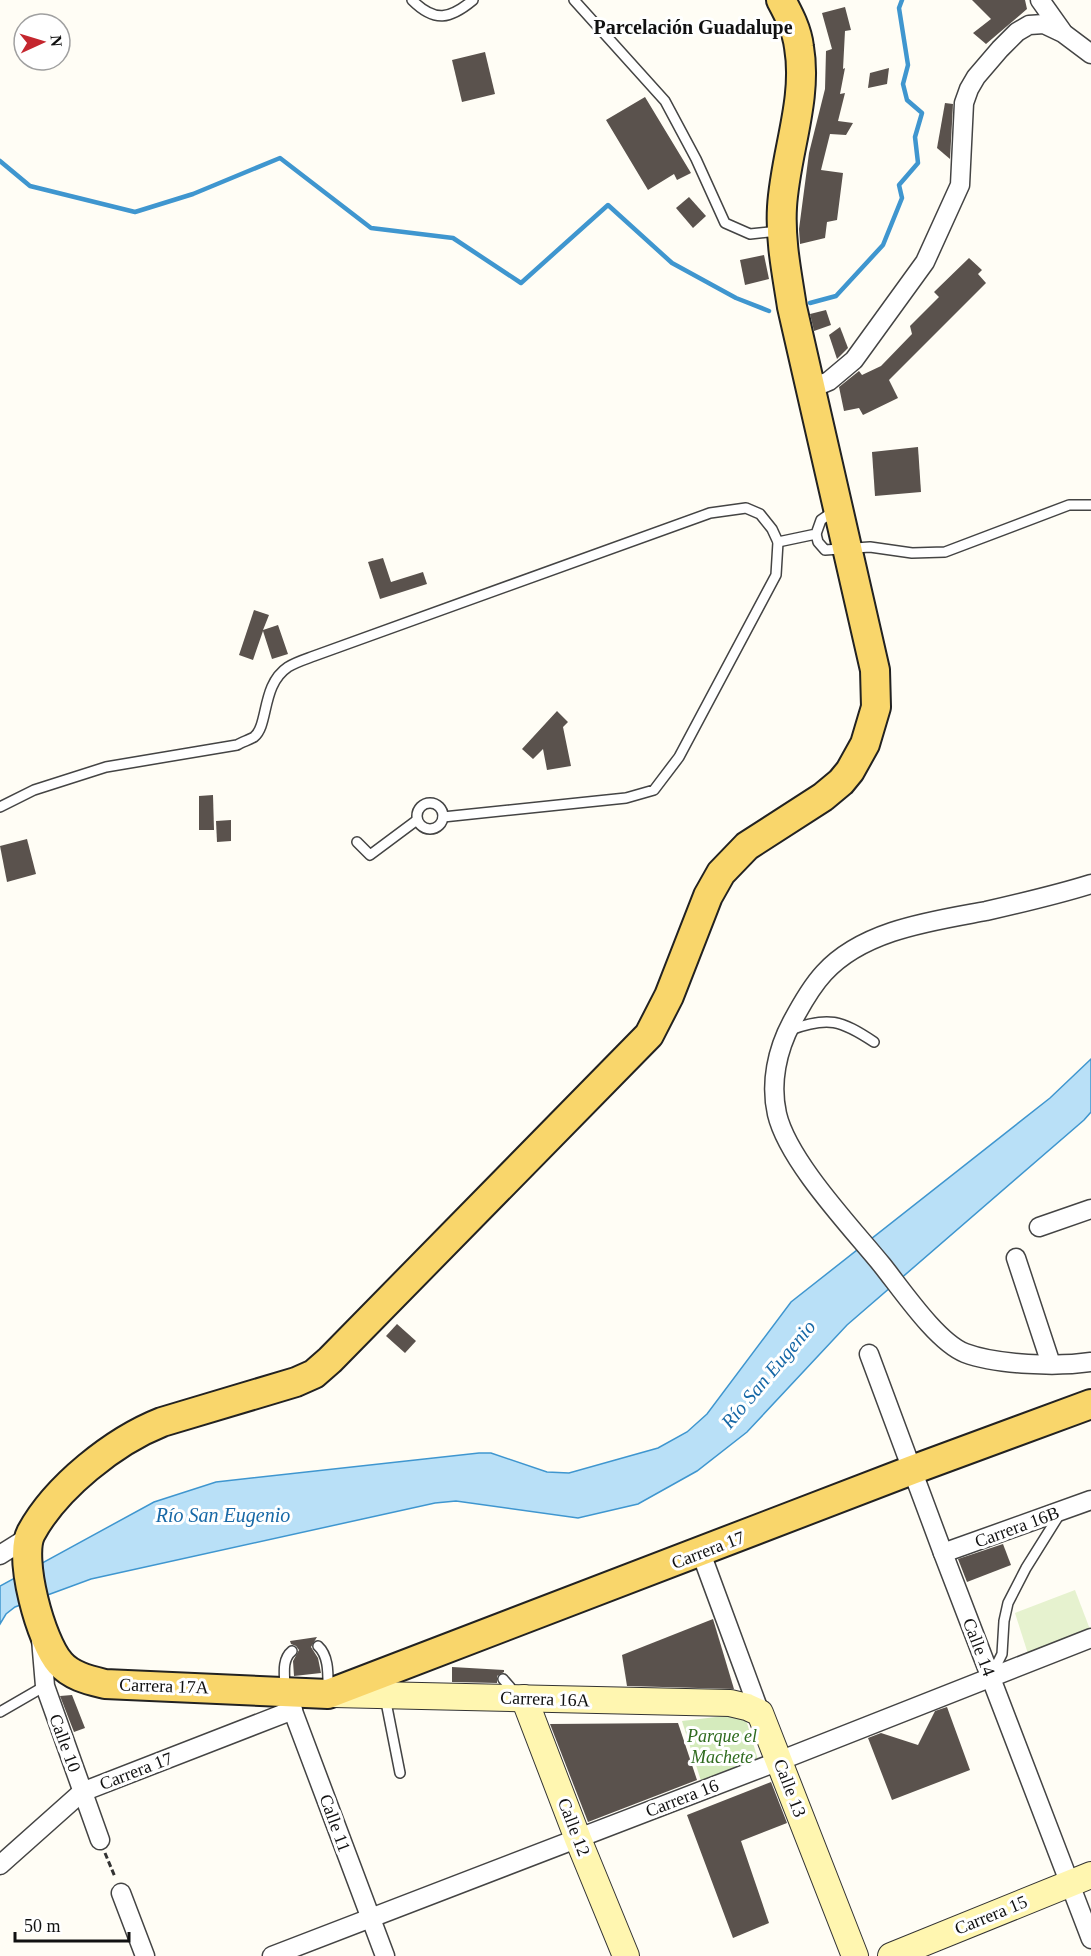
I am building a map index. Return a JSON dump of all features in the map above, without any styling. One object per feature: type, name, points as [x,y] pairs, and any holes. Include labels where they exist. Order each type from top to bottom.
[{"type":"main road","points":[[19,1550],[42,1516],[69,1486],[94,1464],[142,1430],[296,1382],[314,1374],[330,1360],[649,1035],[669,996],[708,896],[721,873],[747,846],[823,797],[841,782],[865,744],[876,707],[875,670],[792,308],[782,231],[784,189],[802,71],[799,45],[792,22],[781,0]]},
{"type":"main road","name":"Carrera 17","points":[[328,1694],[1090,1404]]},
{"type":"main road","name":"Carrera 17A","points":[[19,1550],[39,1621],[51,1653],[61,1665],[87,1680],[105,1684],[289,1700],[328,1694]]},
{"type":"main road","name":"Carrera 16A","points":[[328,1694],[385,1695],[451,1690],[513,1692],[730,1703],[760,1713]]},
{"type":"main road","name":"Calle 12","points":[[513,1692],[578,1839],[626,1956]]},
{"type":"main road","name":"Calle 13","points":[[760,1713],[855,1956]]},
{"type":"main road","name":"Carrera 15","points":[[891,1956],[1080,1879]]},
{"type":"street","points":[[1040,0],[1063,33]]},
{"type":"street","points":[[810,389],[829,381],[854,360],[925,262],[960,185],[964,103],[976,77],[1017,32],[1029,25],[1044,24],[1063,33],[1091,54]]},
{"type":"street","points":[[1091,884],[1043,898],[914,924],[883,935],[848,954],[824,972],[801,1004],[787,1030],[778,1054],[775,1078],[777,1114],[792,1150],[825,1196],[950,1345],[965,1353],[999,1360],[1075,1365],[1091,1362]]},
{"type":"street","points":[[1040,1227],[1091,1210]]},
{"type":"street","points":[[1016,1258],[1051,1364]]},
{"type":"street","name":"Calle 14","points":[[869,1354],[990,1678],[1080,1879],[1091,1939]]},
{"type":"street","name":"Carrera 16B","points":[[943,1553],[1091,1500]]},
{"type":"street","name":"Calle 13","points":[[701,1553],[760,1713]]},
{"type":"street","name":"Calle 10","points":[[39,1621],[45,1686],[100,1840]]},
{"type":"street","name":"Carrera 16","points":[[272,1956],[1091,1638]]},
{"type":"street","name":"Carrera 17","points":[[0,1865],[82,1792],[289,1700]]},
{"type":"street","name":"Calle 11","points":[[289,1700],[385,1956]]},
{"type":"street","points":[[121,1893],[145,1956]]},
{"type":"lane","points":[[412,0],[418,7],[434,15],[447,16],[458,13],[473,0]]},
{"type":"lane","points":[[574,0],[665,101],[696,159],[725,224],[750,234],[782,231]]},
{"type":"lane","points":[[838,509],[820,520],[816,534],[818,542],[825,550],[870,547],[912,553],[945,552],[1069,505],[1091,505]]},
{"type":"lane","points":[[0,807],[34,790],[106,767],[237,745],[255,736],[262,723],[273,682],[287,667],[314,656],[710,513],[746,508],[760,514],[772,529],[778,542],[776,575],[678,757],[654,790],[626,798],[442,817]]},
{"type":"lane","points":[[778,542],[816,534]]},
{"type":"lane","points":[[425,804],[435,804],[442,812],[438,826],[429,829],[420,825],[417,820],[418,810],[425,804]]},
{"type":"lane","points":[[357,842],[370,855],[417,820]]},
{"type":"lane","points":[[787,1030],[824,1020],[849,1026],[873,1042]]},
{"type":"lane","points":[[990,1678],[1002,1654],[1004,1621],[1008,1603],[1026,1568],[1062,1510]]},
{"type":"lane","points":[[318,1646],[323,1651],[326,1661],[328,1694]]},
{"type":"lane","points":[[289,1700],[284,1668],[287,1655],[292,1652]]},
{"type":"lane","points":[[0,1712],[45,1686]]},
{"type":"lane","points":[[385,1695],[400,1773]]},
{"type":"path","points":[[100,1840],[121,1893]]},
{"type":"green space","points":[[1075,1590],[1091,1632],[1029,1657],[1015,1613]]},
{"type":"green space","name":"Parque el Machete","points":[[733,1715],[743,1718],[747,1723],[759,1763],[702,1784],[682,1721]]},
{"type":"water","name":"Río San Eugenio","points":[[1091,1059],[1091,1112],[1084,1120],[847,1325],[747,1432],[697,1471],[638,1504],[578,1518],[456,1501],[435,1503],[91,1579],[15,1607],[6,1614],[0,1624],[0,1586],[154,1502],[216,1482],[479,1453],[491,1453],[547,1472],[569,1473],[658,1448],[687,1432],[707,1414],[791,1302],[1050,1098]]},
{"type":"building","points":[[972,0],[1025,0],[1027,9],[986,44],[973,33],[991,19]]},
{"type":"building","points":[[845,7],[851,30],[845,31],[843,69],[845,68],[840,94],[845,93],[838,121],[853,123],[846,135],[830,134],[821,170],[843,173],[837,220],[827,222],[825,238],[800,244],[799,229],[809,153],[825,89],[826,51],[832,49],[822,13]]},
{"type":"building","points":[[485,52],[495,94],[462,102],[452,60]]},
{"type":"building","points":[[889,68],[887,84],[868,88],[870,73]]},
{"type":"building","points":[[645,97],[691,173],[677,180],[674,174],[648,190],[606,120]]},
{"type":"building","points":[[945,103],[953,104],[950,159],[937,148]]},
{"type":"building","points":[[689,197],[706,216],[693,228],[676,208]]},
{"type":"building","points":[[764,255],[769,279],[745,285],[740,260]]},
{"type":"building","points":[[969,258],[982,270],[978,274],[986,283],[889,380],[898,398],[863,415],[859,408],[844,411],[839,387],[859,371],[862,375],[881,366],[912,334],[910,326],[939,297],[934,292]]},
{"type":"building","points":[[826,310],[831,325],[814,331],[810,314]]},
{"type":"building","points":[[840,327],[848,348],[837,359],[829,335]]},
{"type":"building","points":[[918,447],[921,492],[875,496],[872,452]]},
{"type":"building","points":[[383,558],[391,582],[423,572],[427,584],[380,599],[368,562]]},
{"type":"building","points":[[254,610],[269,615],[263,630],[278,625],[288,654],[272,659],[263,631],[253,660],[239,655]]},
{"type":"building","points":[[557,711],[568,722],[563,727],[571,766],[547,770],[543,749],[533,759],[522,749]]},
{"type":"building","points":[[213,795],[214,830],[199,830],[199,796]]},
{"type":"building","points":[[231,820],[231,841],[217,842],[216,821]]},
{"type":"building","points":[[27,839],[36,874],[7,882],[0,846]]},
{"type":"building","points":[[397,1324],[416,1341],[405,1353],[386,1336]]},
{"type":"building","points":[[1003,1544],[1011,1565],[967,1582],[958,1559]]},
{"type":"building","points":[[713,1619],[734,1689],[627,1686],[622,1655]]},
{"type":"building","points":[[317,1637],[311,1647],[318,1658],[321,1673],[294,1676],[293,1661],[299,1650],[290,1641]]},
{"type":"building","points":[[452,1667],[504,1670],[504,1672],[497,1676],[497,1683],[452,1682]]},
{"type":"building","points":[[72,1695],[85,1728],[74,1732],[60,1696]]},
{"type":"building","points":[[947,1707],[970,1770],[892,1800],[868,1738],[881,1733],[918,1745],[935,1711]]},
{"type":"building","points":[[678,1723],[697,1780],[588,1822],[550,1724]]},
{"type":"building","points":[[771,1782],[787,1823],[741,1841],[769,1923],[733,1938],[687,1815]]},
{"type":"waterway","points":[[810,303],[836,296],[883,245],[902,198],[899,185],[918,163],[915,137],[922,113],[907,100],[903,84],[908,65],[899,8],[902,0]]},
{"type":"waterway","points":[[0,161],[30,186],[135,212],[193,194],[280,158],[371,228],[453,238],[521,283],[608,205],[672,263],[736,298],[769,311]]},
{"type":"district","name":"Parcelación Guadalupe","points":[[693,27]]}]
